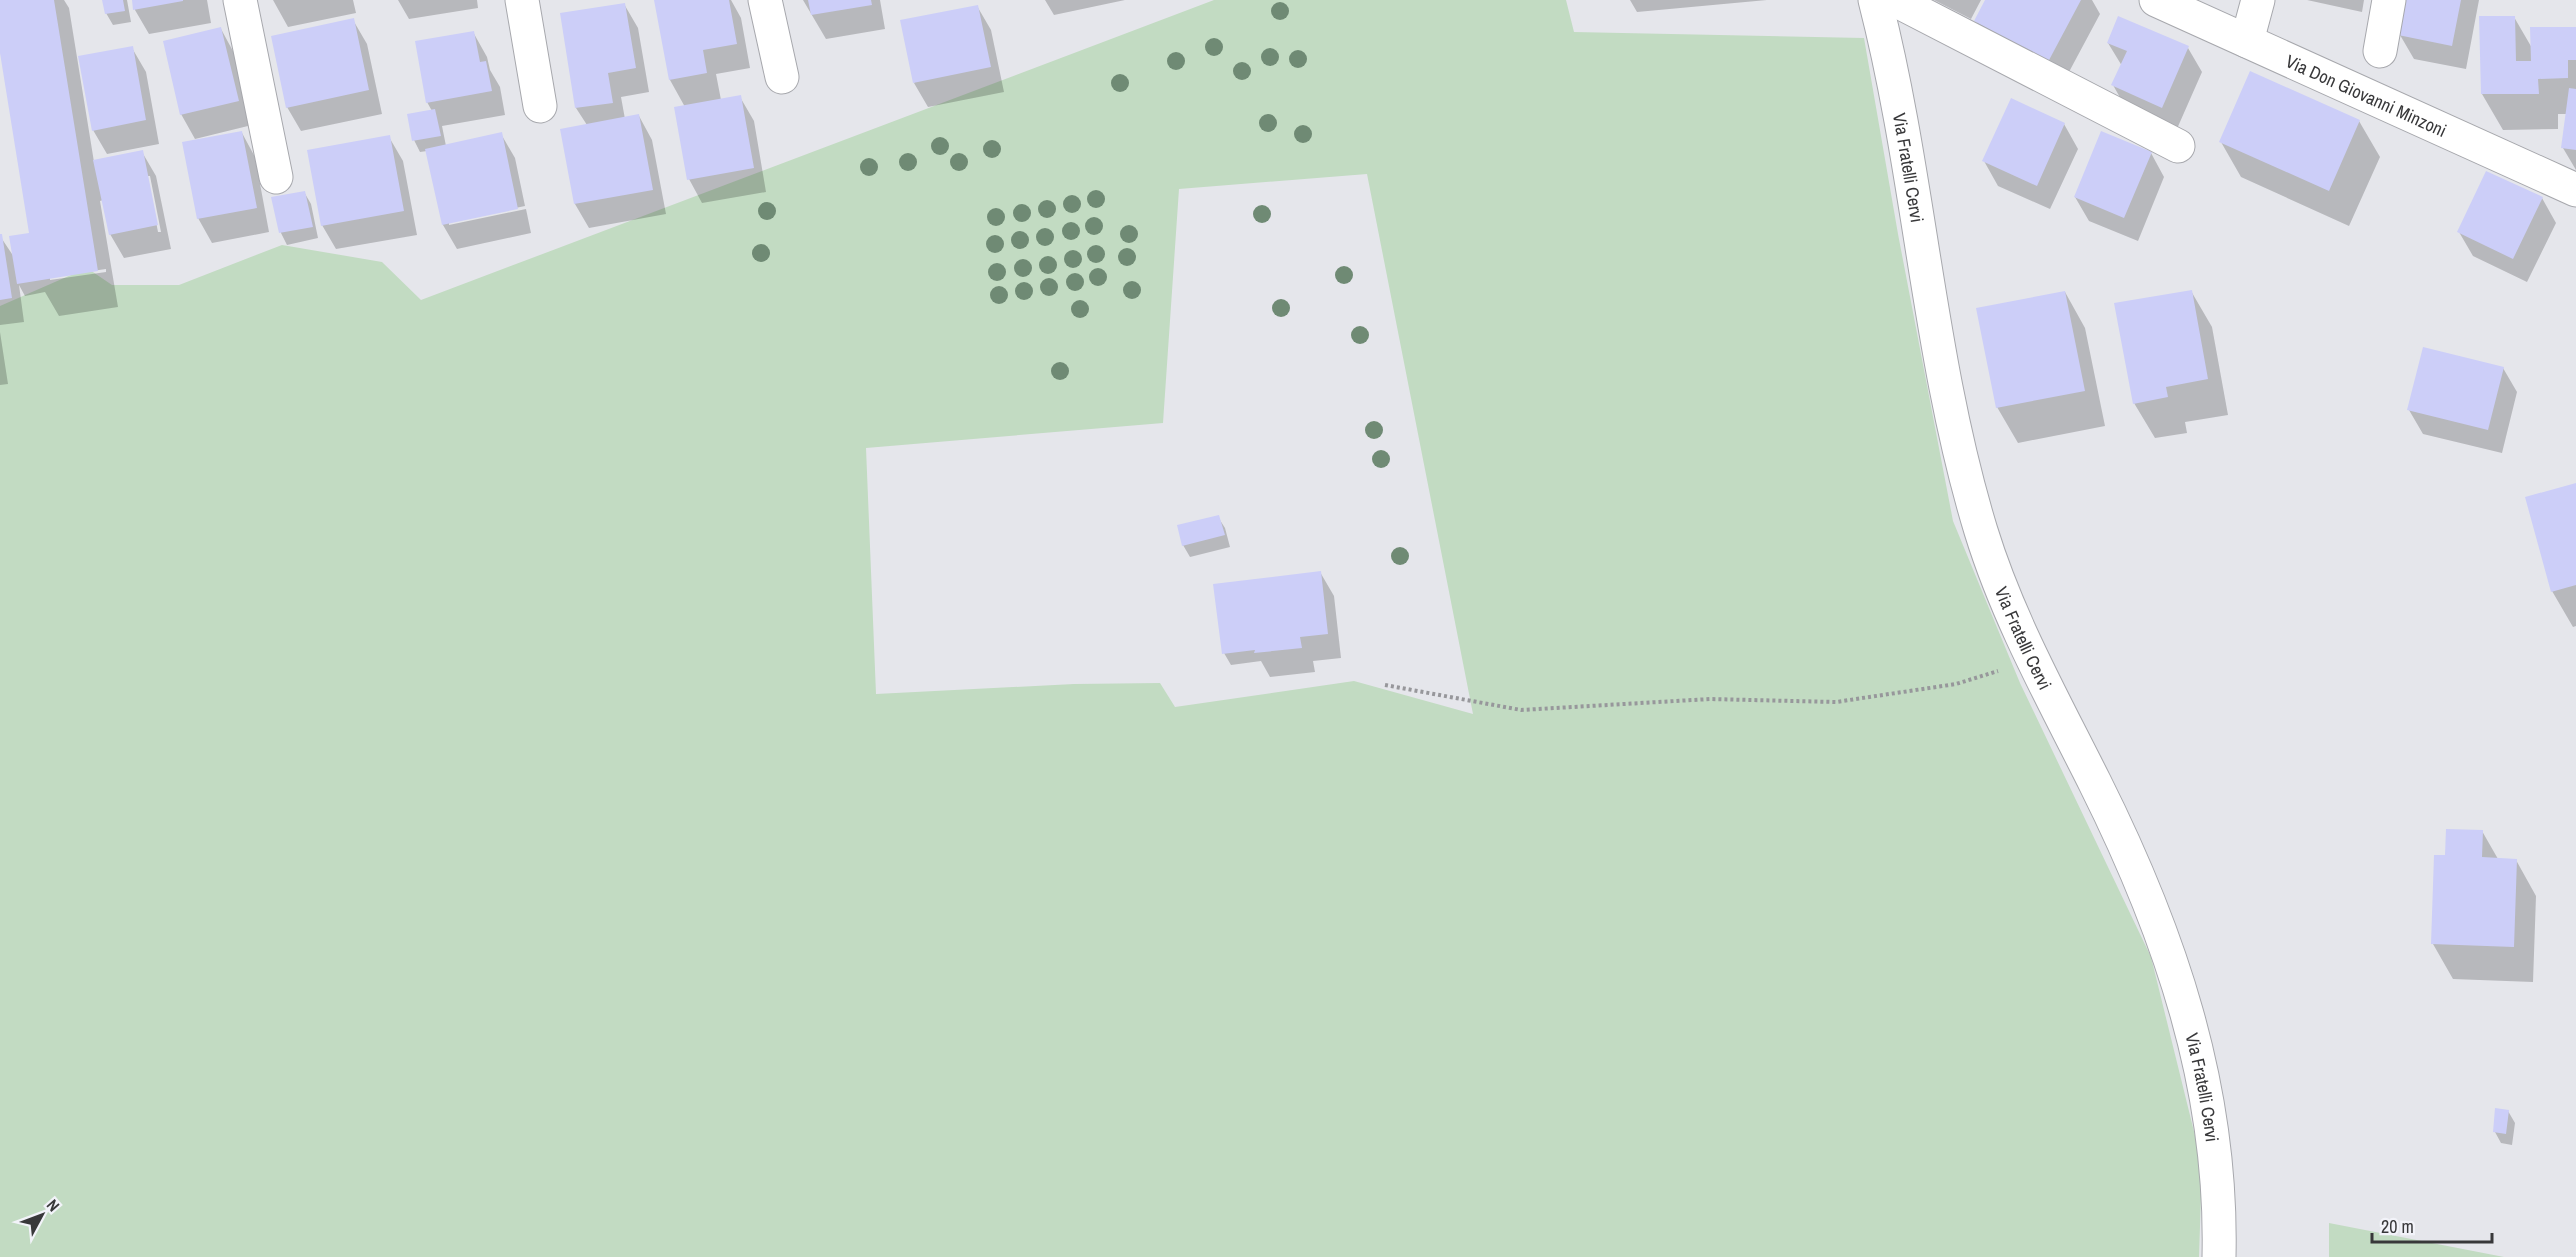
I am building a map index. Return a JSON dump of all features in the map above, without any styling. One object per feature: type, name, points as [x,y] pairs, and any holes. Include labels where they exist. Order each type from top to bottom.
[{"type":"street","points":[[240,0],[276,177]]},
{"type":"street","points":[[522,0],[540,106]]},
{"type":"street","points":[[765,0],[782,77]]},
{"type":"street","name":"Via Fratelli Cervi","points":[[1875,0],[1890,63],[1947,392],[1965,473],[1988,553],[2032,657],[2133,861],[2172,958],[2199,1063],[2214,1145],[2219,1202],[2219,1257]]},
{"type":"street","points":[[1895,0],[2178,146]]},
{"type":"street","name":"Via Don Giovanni Minzoni","points":[[2157,0],[2576,190]]},
{"type":"street","points":[[2247,41],[2258,0]]},
{"type":"street","points":[[2380,51],[2389,0]]},
{"type":"path","points":[[1385,685],[1521,710],[1710,699],[1836,702],[1956,684],[2007,668],[2032,657]]},
{"type":"green space","points":[[1214,0],[1566,0],[1574,32],[1864,38],[1898,234],[1953,521],[2020,683],[2151,957],[2202,1164],[2199,1257],[0,1257],[0,306],[87,268],[112,285],[179,285],[282,245],[382,262],[421,300]],"holes":[[[1367,174],[1473,714],[1354,681],[1175,707],[1160,683],[1074,684],[876,694],[866,448],[1163,423],[1179,189]]]},
{"type":"green space","points":[[2329,1223],[2504,1257],[2329,1257]]},
{"type":"building","points":[[0,0],[54,0],[98,271],[17,284],[9,236],[29,233],[0,53]]},
{"type":"building","points":[[102,0],[123,0],[125,11],[105,14]]},
{"type":"building","points":[[132,0],[183,0],[183,1],[133,10]]},
{"type":"building","points":[[654,0],[729,0],[737,44],[703,50],[707,73],[669,80]]},
{"type":"building","points":[[808,0],[871,0],[872,5],[811,15]]},
{"type":"building","points":[[1985,0],[2081,0],[2048,62],[1974,21]]},
{"type":"building","points":[[2405,0],[2461,0],[2452,46],[2398,35]]},
{"type":"building","points":[[625,3],[636,68],[608,73],[613,103],[575,108],[560,13]]},
{"type":"building","points":[[978,5],[991,67],[913,83],[900,20]]},
{"type":"building","points":[[2118,16],[2189,46],[2162,108],[2111,85],[2127,51],[2107,43]]},
{"type":"building","points":[[2479,16],[2515,16],[2516,61],[2531,61],[2530,27],[2576,27],[2576,60],[2568,60],[2568,78],[2538,79],[2539,94],[2481,94]]},
{"type":"building","points":[[354,18],[369,90],[286,108],[271,36]]},
{"type":"building","points":[[221,27],[239,101],[180,115],[163,41]]},
{"type":"building","points":[[474,31],[480,62],[486,61],[492,91],[426,103],[415,41]]},
{"type":"building","points":[[133,46],[146,120],[92,131],[78,56]]},
{"type":"building","points":[[2250,71],[2360,120],[2329,191],[2219,142]]},
{"type":"building","points":[[2569,88],[2576,89],[2576,150],[2561,148]]},
{"type":"building","points":[[741,95],[754,168],[687,180],[674,107]]},
{"type":"building","points":[[2011,98],[2065,123],[2037,186],[1982,161]]},
{"type":"building","points":[[435,109],[441,136],[412,141],[407,114]]},
{"type":"building","points":[[639,114],[653,190],[574,204],[560,129]]},
{"type":"building","points":[[242,131],[257,208],[197,219],[182,142]]},
{"type":"building","points":[[2101,131],[2152,152],[2124,218],[2074,197]]},
{"type":"building","points":[[502,132],[518,209],[442,225],[425,149]]},
{"type":"building","points":[[390,135],[404,211],[321,226],[307,150]]},
{"type":"building","points":[[143,150],[158,225],[109,235],[93,160]]},
{"type":"building","points":[[2486,171],[2543,197],[2513,259],[2457,232]]},
{"type":"building","points":[[305,191],[313,227],[279,233],[271,197]]},
{"type":"building","points":[[0,234],[2,234],[12,298],[0,300]]},
{"type":"building","points":[[2192,290],[2208,379],[2166,387],[2168,397],[2133,404],[2114,303]]},
{"type":"building","points":[[2065,291],[2085,391],[1996,408],[1976,308]]},
{"type":"building","points":[[2423,347],[2504,367],[2488,430],[2407,410]]},
{"type":"building","points":[[2576,483],[2576,585],[2551,592],[2525,497]]},
{"type":"building","points":[[1219,515],[1225,535],[1182,546],[1177,525]]},
{"type":"building","points":[[1321,571],[1328,634],[1300,637],[1302,648],[1222,654],[1213,584]]},
{"type":"building","points":[[2446,829],[2483,830],[2482,857],[2517,859],[2514,947],[2431,944],[2434,855],[2445,855]]},
{"type":"building","points":[[2495,1108],[2509,1110],[2506,1134],[2493,1132]]}]
